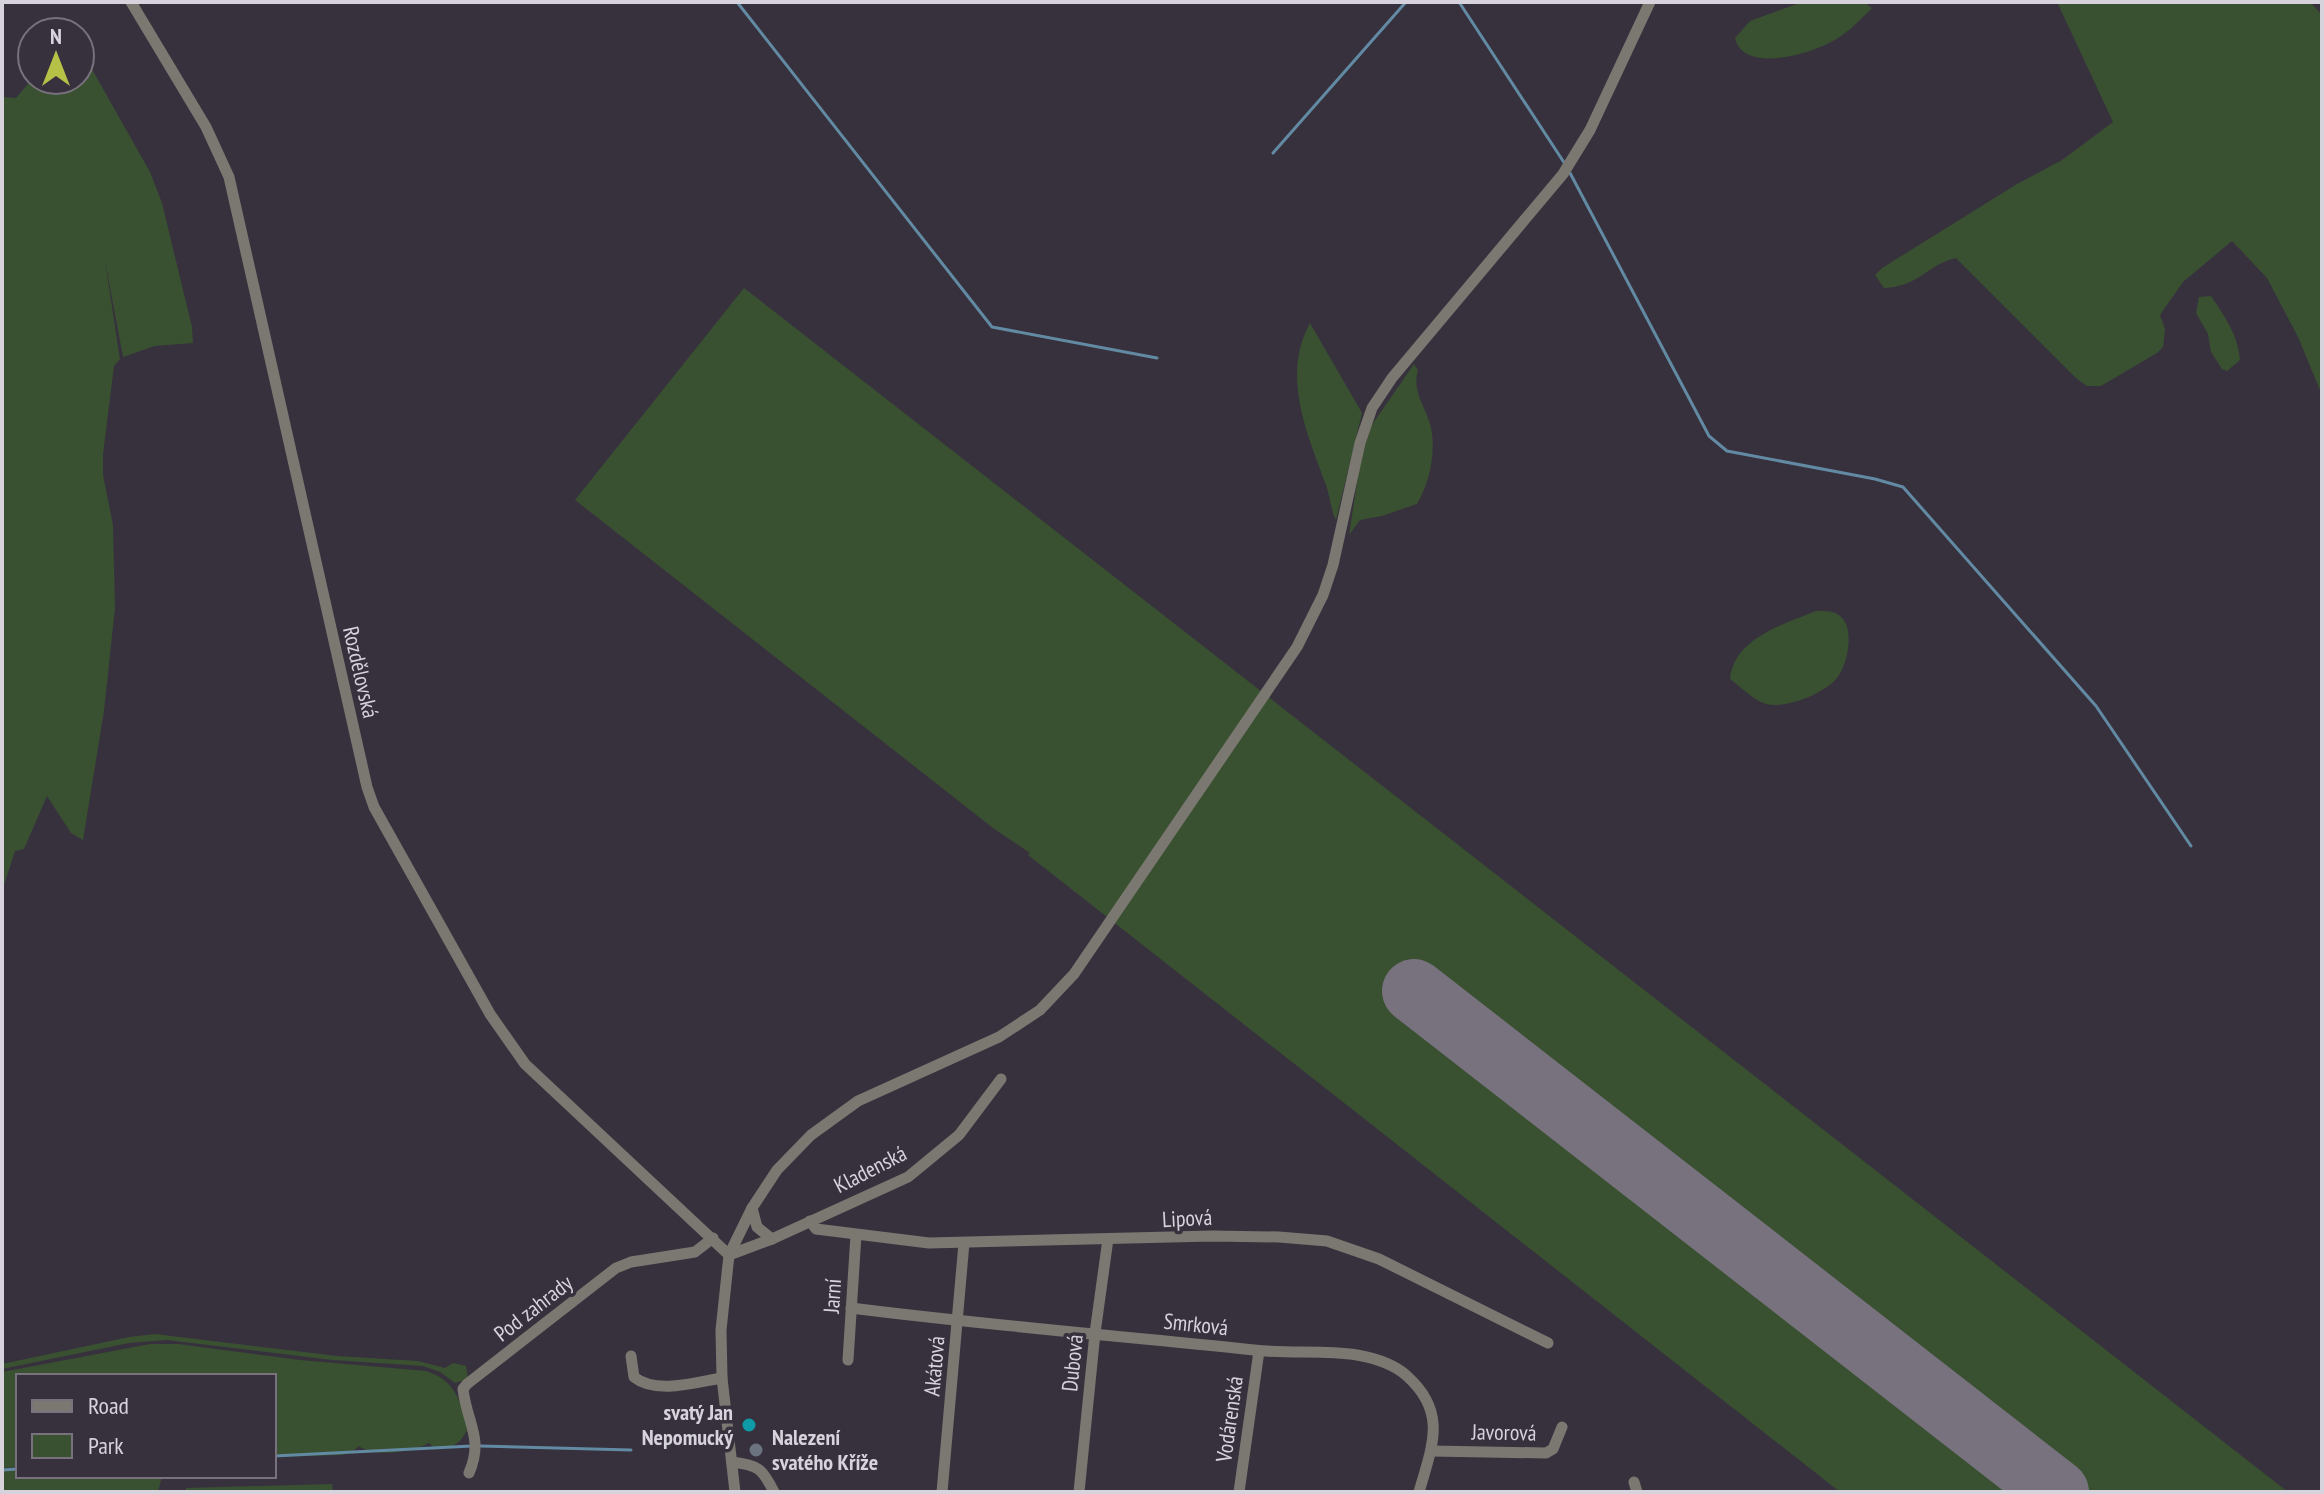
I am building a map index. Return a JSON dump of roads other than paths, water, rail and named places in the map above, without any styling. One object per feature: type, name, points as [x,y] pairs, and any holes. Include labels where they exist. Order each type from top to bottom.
[{"type":"street","name":"Rozdělovská","points":[[131,2],[206,127],[229,177],[374,807],[490,1014],[525,1064],[729,1255]]},
{"type":"street","points":[[735,1492],[722,1378],[721,1330],[729,1255],[752,1208],[777,1170],[811,1135],[858,1101],[999,1037],[1040,1010],[1074,974],[1297,647],[1323,595],[1333,565],[1360,443],[1372,408],[1392,378],[1563,174],[1590,130],[1650,2]]},
{"type":"street","name":"Kladenská","points":[[729,1255],[772,1239],[908,1177],[959,1135],[1001,1079]]},
{"type":"street","points":[[752,1208],[757,1227],[772,1239]]},
{"type":"street","name":"Lipová","points":[[810,1221],[816,1229],[929,1243],[1266,1236],[1327,1241],[1379,1259],[1548,1343]]},
{"type":"street","name":"Jarní","points":[[848,1360],[856,1235]]},
{"type":"street","name":"Pod zahrady","points":[[469,1473],[476,1456],[477,1442],[464,1403],[463,1389],[467,1384],[616,1268],[631,1262],[695,1252],[713,1238]]},
{"type":"street","name":"Dubová","points":[[1079,1492],[1108,1239]]},
{"type":"street","name":"Akátová","points":[[942,1492],[964,1243]]},
{"type":"street","name":"Smrková","points":[[851,1308],[1259,1351],[1356,1355],[1382,1361],[1404,1373],[1420,1389],[1433,1415],[1435,1433],[1419,1492]]},
{"type":"street","name":"Vodárenská","points":[[1239,1492],[1259,1351]]},
{"type":"street","points":[[631,1356],[634,1377],[646,1384],[682,1384],[722,1378]]},
{"type":"street","name":"Javorová","points":[[1431,1451],[1546,1453],[1553,1449],[1562,1427]]},
{"type":"street","points":[[732,1462],[754,1464],[774,1492]]},
{"type":"waterway","points":[[737,2],[992,327],[1157,358]]},
{"type":"waterway","points":[[1273,153],[1406,2]]},
{"type":"waterway","points":[[1459,2],[1565,164]]},
{"type":"waterway","points":[[1569,171],[1709,436],[1727,451],[1903,487],[2096,706],[2191,846]]},
{"type":"waterway","points":[[276,1456],[472,1446]]},
{"type":"waterway","points":[[479,1446],[631,1450]]},
{"type":"waterway","points":[[2,1470],[16,1469]]},
{"type":"place","name":"svatý Jan Nepomucký","points":[[749,1425]]},
{"type":"place","name":"Nalezení svatého Kříže","points":[[756,1450]]}]
